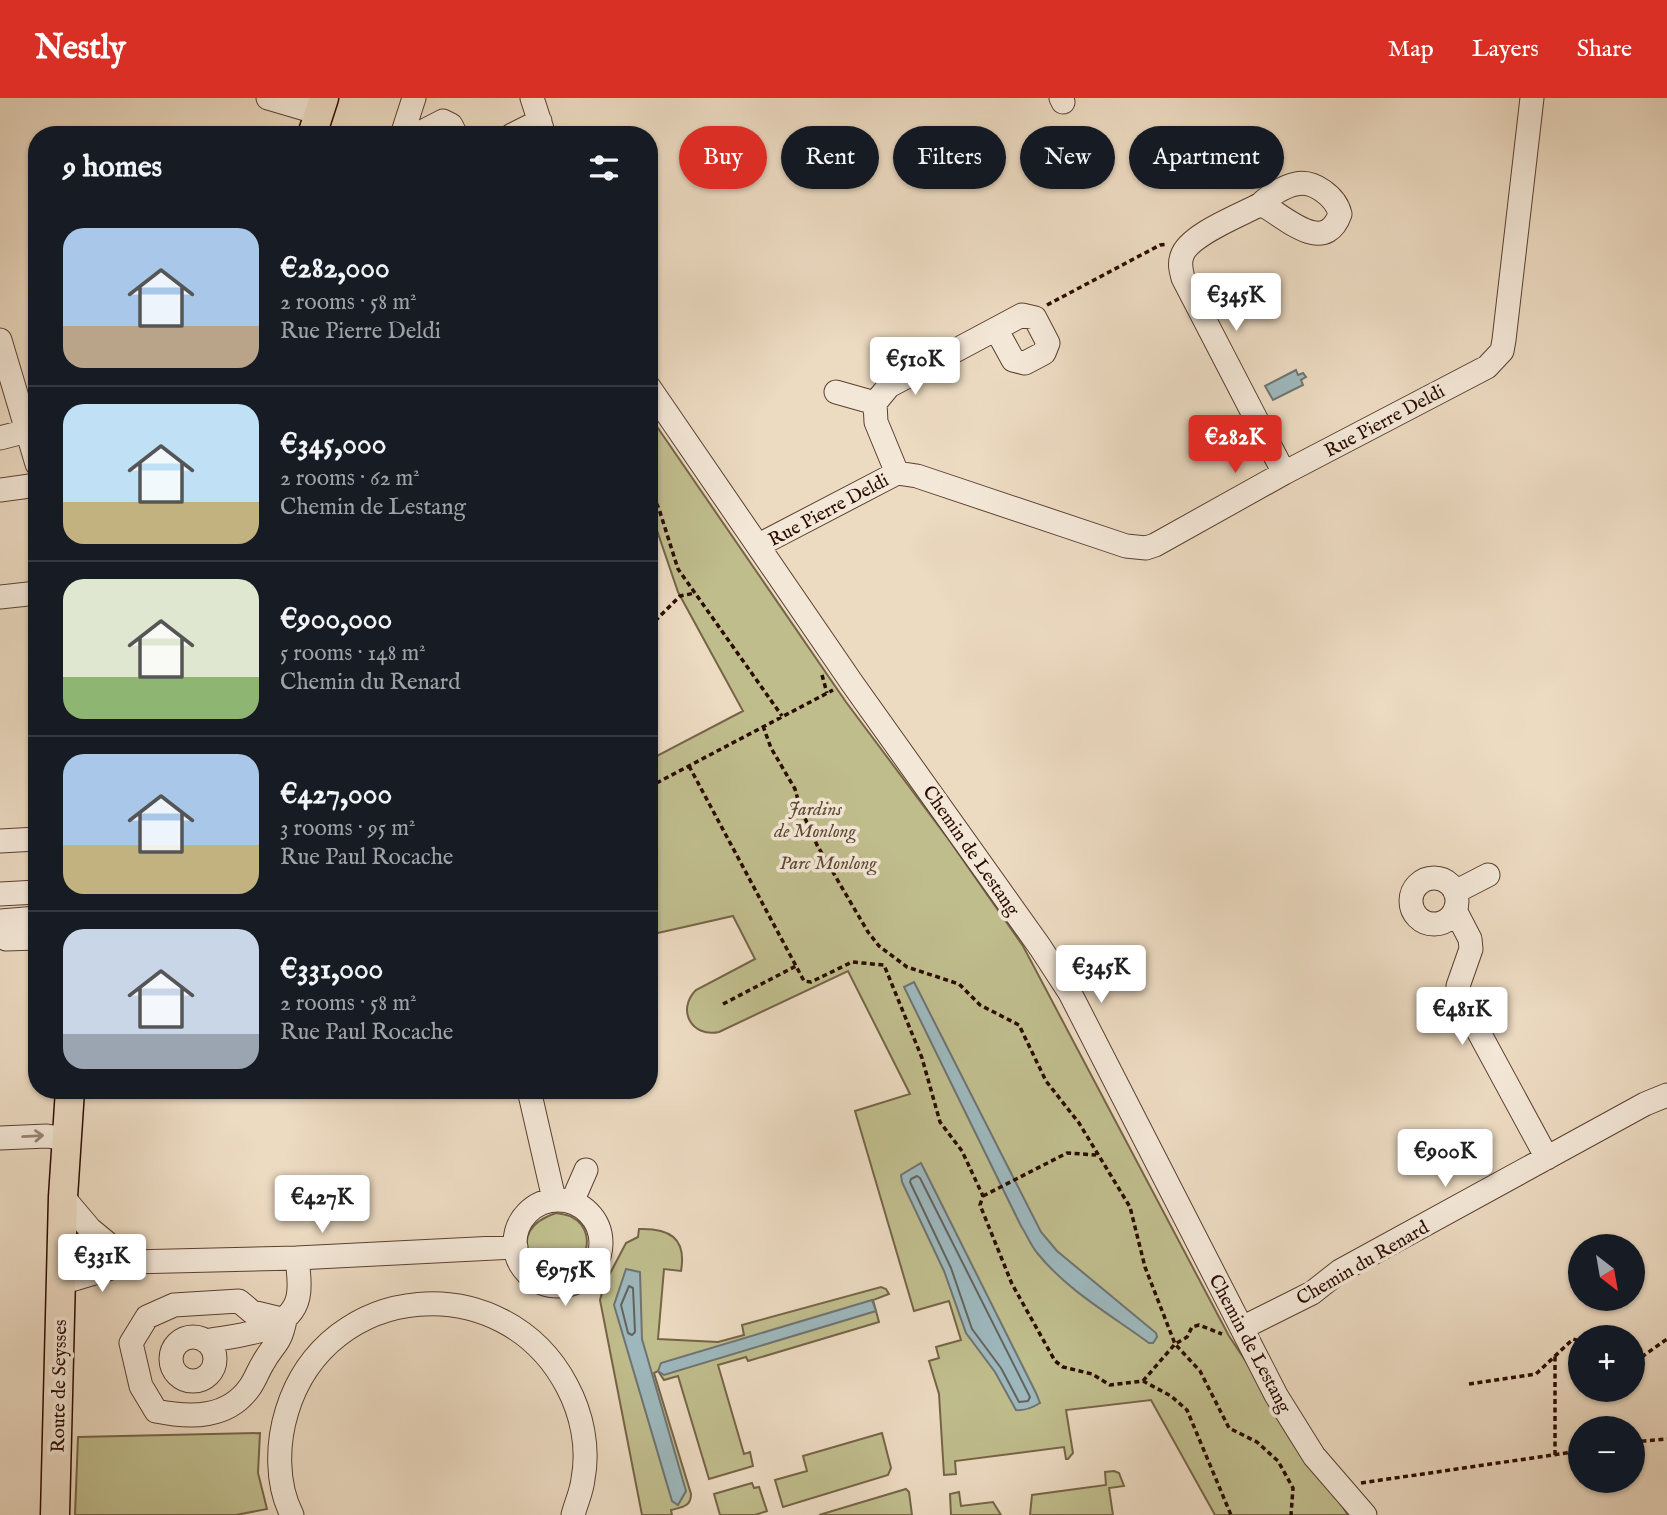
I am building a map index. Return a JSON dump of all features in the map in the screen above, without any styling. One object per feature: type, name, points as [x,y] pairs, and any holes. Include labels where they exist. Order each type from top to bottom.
[{"type":"main road","name":"Route de Seysses","points":[[55,1515],[63,1198],[70,1099]]},
{"type":"street","points":[[268,98],[318,115]]},
{"type":"street","points":[[405,126],[414,98]]},
{"type":"street","points":[[532,98],[541,126]]},
{"type":"street","name":"Rue Pierre Deldi","points":[[760,545],[897,474],[917,476],[1135,548],[1155,545],[1284,473],[1487,367],[1502,351],[1532,98]]},
{"type":"street","points":[[433,126],[443,121],[452,126]]},
{"type":"street","points":[[1261,204],[1195,239],[1182,255],[1180,267],[1183,278],[1284,473]]},
{"type":"street","points":[[897,474],[876,422],[875,404],[890,386],[996,328],[1022,315],[1035,318],[1048,342],[1044,353],[1025,363],[1013,360],[996,328]]},
{"type":"street","points":[[0,340],[28,434]]},
{"type":"street","points":[[836,392],[875,404]]},
{"type":"street","name":"Chemin de Lestang","points":[[658,400],[852,683],[1041,947],[1070,993],[1295,1428],[1314,1456],[1365,1515]]},
{"type":"street","points":[[0,438],[27,431]]},
{"type":"street","points":[[0,490],[28,486]]},
{"type":"street","points":[[0,597],[28,594]]},
{"type":"street","points":[[0,827],[28,826]]},
{"type":"street","points":[[0,841],[28,839]]},
{"type":"street","points":[[1488,875],[1455,901],[1470,939],[1471,949],[1458,986],[1463,1003],[1547,1158]]},
{"type":"street","points":[[0,894],[28,892]]},
{"type":"street","points":[[3,930],[28,921]]},
{"type":"street","points":[[3,930],[28,937]]},
{"type":"street","name":"Chemin du Renard","points":[[1242,1328],[1312,1293],[1340,1271],[1645,1104],[1667,1096]]},
{"type":"street","points":[[532,1099],[563,1201]]},
{"type":"street","points":[[0,1138],[47,1136],[66,1139]]},
{"type":"street","points":[[563,1201],[586,1170]]},
{"type":"street","points":[[63,1198],[90,1229],[130,1262]]},
{"type":"street","points":[[563,1201],[590,1213],[602,1240],[598,1261],[589,1274],[577,1283],[562,1287],[539,1283],[527,1274],[518,1261],[514,1239],[518,1225],[527,1212],[539,1203],[563,1201]]},
{"type":"street","points":[[61,1270],[90,1257],[130,1262],[297,1258],[516,1247]]},
{"type":"street","points":[[285,1320],[252,1312],[239,1301],[174,1305],[147,1317],[131,1343],[141,1386],[156,1411],[181,1416],[215,1413],[230,1407],[249,1389],[265,1360],[281,1339],[285,1320],[294,1309],[298,1296],[297,1258]]},
{"type":"street","points":[[292,1515],[280,1470],[281,1430],[293,1392],[314,1358],[352,1325],[398,1306],[452,1303],[496,1316],[528,1336],[556,1366],[576,1404],[584,1441],[584,1479],[573,1515]]},
{"type":"street","points":[[210,1350],[285,1320]]},
{"type":"path","points":[[1022,315],[1160,245],[1195,239]]},
{"type":"path","points":[[658,507],[678,569],[782,716]]},
{"type":"path","points":[[658,618],[680,596],[695,593]]},
{"type":"path","points":[[658,782],[782,716],[852,683]]},
{"type":"path","points":[[764,726],[771,748],[795,789],[817,845],[868,932],[892,958],[907,967],[959,984],[980,1005],[1019,1025],[1046,1081],[1079,1123],[1130,1207],[1145,1267],[1175,1344],[1200,1371],[1229,1429],[1257,1442],[1278,1461],[1293,1488],[1291,1515]]},
{"type":"path","points":[[689,766],[804,981],[811,982],[852,962],[884,965],[892,958]]},
{"type":"path","points":[[884,965],[922,1058],[940,1122],[962,1152],[983,1196],[980,1205],[1012,1284],[1055,1361],[1063,1367],[1092,1374],[1110,1385],[1143,1381],[1171,1396],[1187,1410],[1231,1515]]},
{"type":"path","points":[[723,1004],[796,966]]},
{"type":"path","points":[[983,1196],[1067,1153],[1097,1154]]},
{"type":"path","points":[[1143,1381],[1175,1344],[1187,1337],[1192,1327],[1199,1325],[1229,1336],[1242,1328]]},
{"type":"path","points":[[1645,1355],[1667,1339]]},
{"type":"path","points":[[1469,1384],[1536,1374],[1568,1344]]},
{"type":"path","points":[[1555,1356],[1555,1455]]},
{"type":"path","points":[[1645,1441],[1667,1439]]},
{"type":"path","points":[[1345,1491],[1355,1483],[1568,1453]]},
{"type":"green space","name":"Parc Monlong","points":[[658,428],[846,702],[949,840],[1023,946],[1229,1336],[1348,1515],[1215,1515],[1151,1400],[1066,1410],[1073,1453],[1068,1459],[1064,1447],[955,1461],[956,1474],[944,1475],[939,1394],[929,1361],[939,1358],[936,1347],[961,1340],[949,1301],[914,1311],[855,1111],[910,1094],[848,971],[719,1032],[709,1033],[701,1031],[690,1021],[687,1006],[690,998],[696,990],[755,959],[733,916],[658,933],[658,755],[743,711],[678,592],[658,533]]},
{"type":"green space","points":[[556,1213],[572,1217],[582,1225],[586,1235],[583,1258],[576,1267],[557,1276],[535,1265],[527,1245],[527,1238],[534,1225]]},
{"type":"green space","points":[[639,1229],[667,1233],[678,1243],[681,1250],[681,1271],[664,1269],[658,1339],[718,1342],[744,1335],[742,1325],[881,1287],[889,1294],[873,1300],[879,1322],[748,1361],[746,1357],[718,1365],[744,1454],[750,1452],[753,1466],[709,1479],[678,1376],[664,1380],[658,1371],[654,1373],[691,1494],[688,1504],[671,1510],[672,1515],[642,1515],[600,1300],[604,1285],[626,1243],[638,1237]]},
{"type":"green space","points":[[260,1433],[258,1473],[267,1509],[236,1515],[75,1515],[78,1437]]},
{"type":"green space","points":[[882,1433],[891,1468],[888,1475],[783,1507],[775,1480],[807,1471],[803,1456]]},
{"type":"green space","points":[[1105,1472],[1119,1473],[1124,1486],[1109,1488],[1113,1515],[1030,1515],[1032,1495],[1106,1485]]},
{"type":"green space","points":[[752,1483],[754,1488],[759,1487],[767,1511],[755,1515],[720,1515],[714,1494]]},
{"type":"green space","points":[[906,1489],[909,1492],[912,1515],[819,1515]]},
{"type":"green space","points":[[959,1492],[961,1506],[993,1502],[1001,1515],[951,1515],[950,1494]]},
{"type":"water","points":[[1296,370],[1298,375],[1303,373],[1306,377],[1301,380],[1303,385],[1273,400],[1265,386]]},
{"type":"water","points":[[914,982],[1041,1232],[1057,1251],[1156,1333],[1157,1337],[1153,1343],[1149,1343],[1076,1291],[1033,1248],[904,987]]},
{"type":"water","points":[[921,1163],[1036,1393],[1040,1403],[1031,1408],[1016,1410],[995,1372],[966,1333],[944,1271],[902,1182],[901,1175]]},
{"type":"water","points":[[626,1269],[640,1272],[642,1339],[686,1491],[678,1505],[672,1501],[614,1305]]},
{"type":"water","points":[[872,1300],[876,1311],[664,1375],[658,1371],[661,1363]]},
{"type":"park label","name":"Jardins de Monlong","points":[[815,819]]}]
